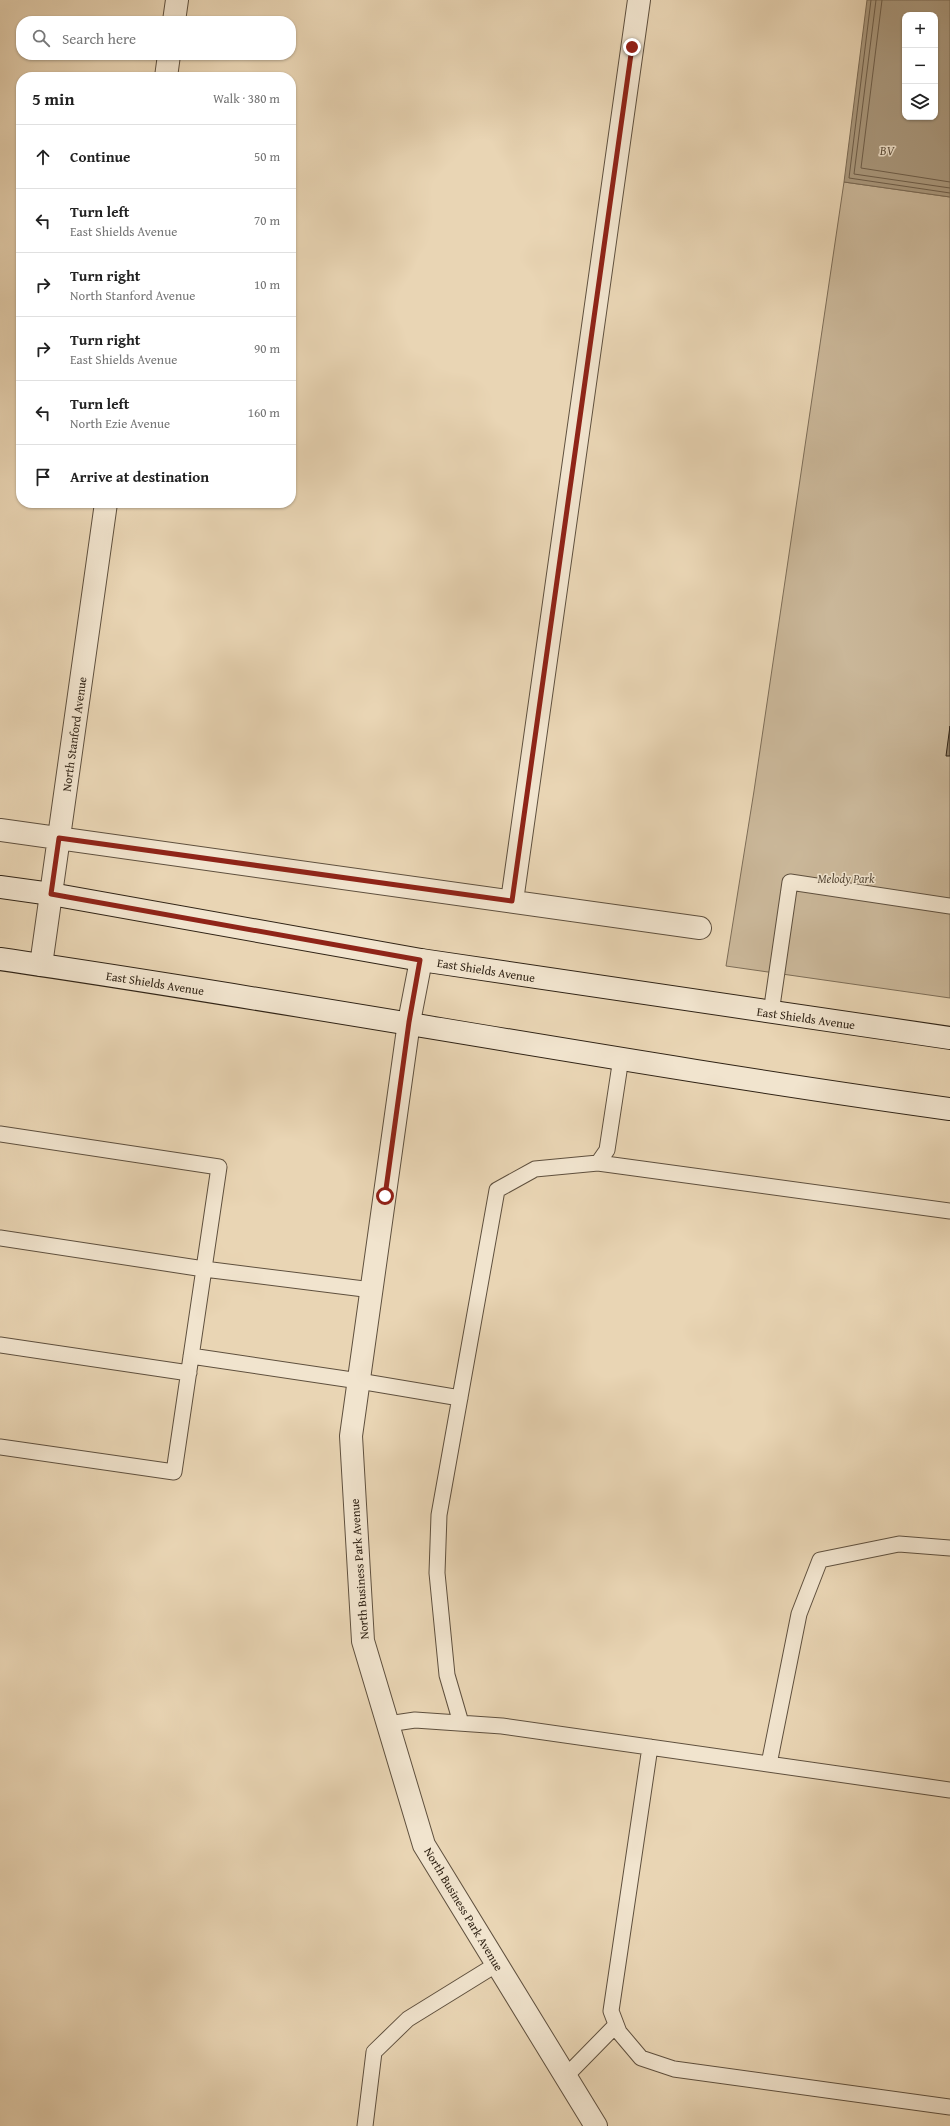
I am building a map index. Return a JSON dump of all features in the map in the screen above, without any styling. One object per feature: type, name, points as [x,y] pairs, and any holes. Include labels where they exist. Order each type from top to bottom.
[{"type":"street","points":[[175,16],[177,0]]},
{"type":"street","points":[[512,901],[639,0]]},
{"type":"street","points":[[167,72],[168,60]]},
{"type":"street","name":"North Stanford Avenue","points":[[41,965],[105,508]]},
{"type":"street","points":[[0,830],[700,928]]},
{"type":"street","name":"East Shields Avenue","points":[[0,887],[51,894],[420,960],[771,1013],[950,1038]]},
{"type":"street","name":"East Shields Avenue","points":[[0,959],[409,1022],[793,1087],[943,1106]]},
{"type":"street","name":"North Business Park Avenue","points":[[420,960],[409,1022],[351,1436],[363,1641],[424,1845],[596,2126]]},
{"type":"lane","points":[[771,1013],[790,882],[950,906]]},
{"type":"lane","points":[[598,1163],[607,1150],[621,1058]]},
{"type":"lane","points":[[0,1134],[219,1167],[174,1472],[0,1446]]},
{"type":"lane","points":[[461,1723],[447,1676],[437,1573],[439,1515],[497,1190],[535,1169],[598,1163],[950,1211]]},
{"type":"lane","points":[[0,1238],[204,1269],[372,1290]]},
{"type":"lane","points":[[0,1345],[189,1373]]},
{"type":"lane","points":[[191,1356],[359,1381],[460,1398]]},
{"type":"lane","points":[[769,1764],[785,1676],[799,1614],[820,1560],[899,1544],[950,1548]]},
{"type":"lane","points":[[388,1724],[415,1720],[502,1726],[950,1790]]},
{"type":"lane","points":[[650,1747],[611,2011],[619,2032],[641,2058],[674,2069],[950,2107]]},
{"type":"lane","points":[[365,2126],[374,2052],[408,2019],[497,1964]]},
{"type":"lane","points":[[566,2076],[616,2025]]},
{"type":"green space","name":"Melody Park","points":[[844,182],[950,197],[950,998],[726,966],[754,791]]},
{"type":"water","name":"BV","points":[[867,0],[950,0],[950,197],[844,182]]},
{"type":"building","points":[[950,726],[950,756],[946,756]]},
{"type":"route","points":[[385,1196],[409,1022],[420,960],[51,894],[59,838],[512,901],[632,47]]}]
